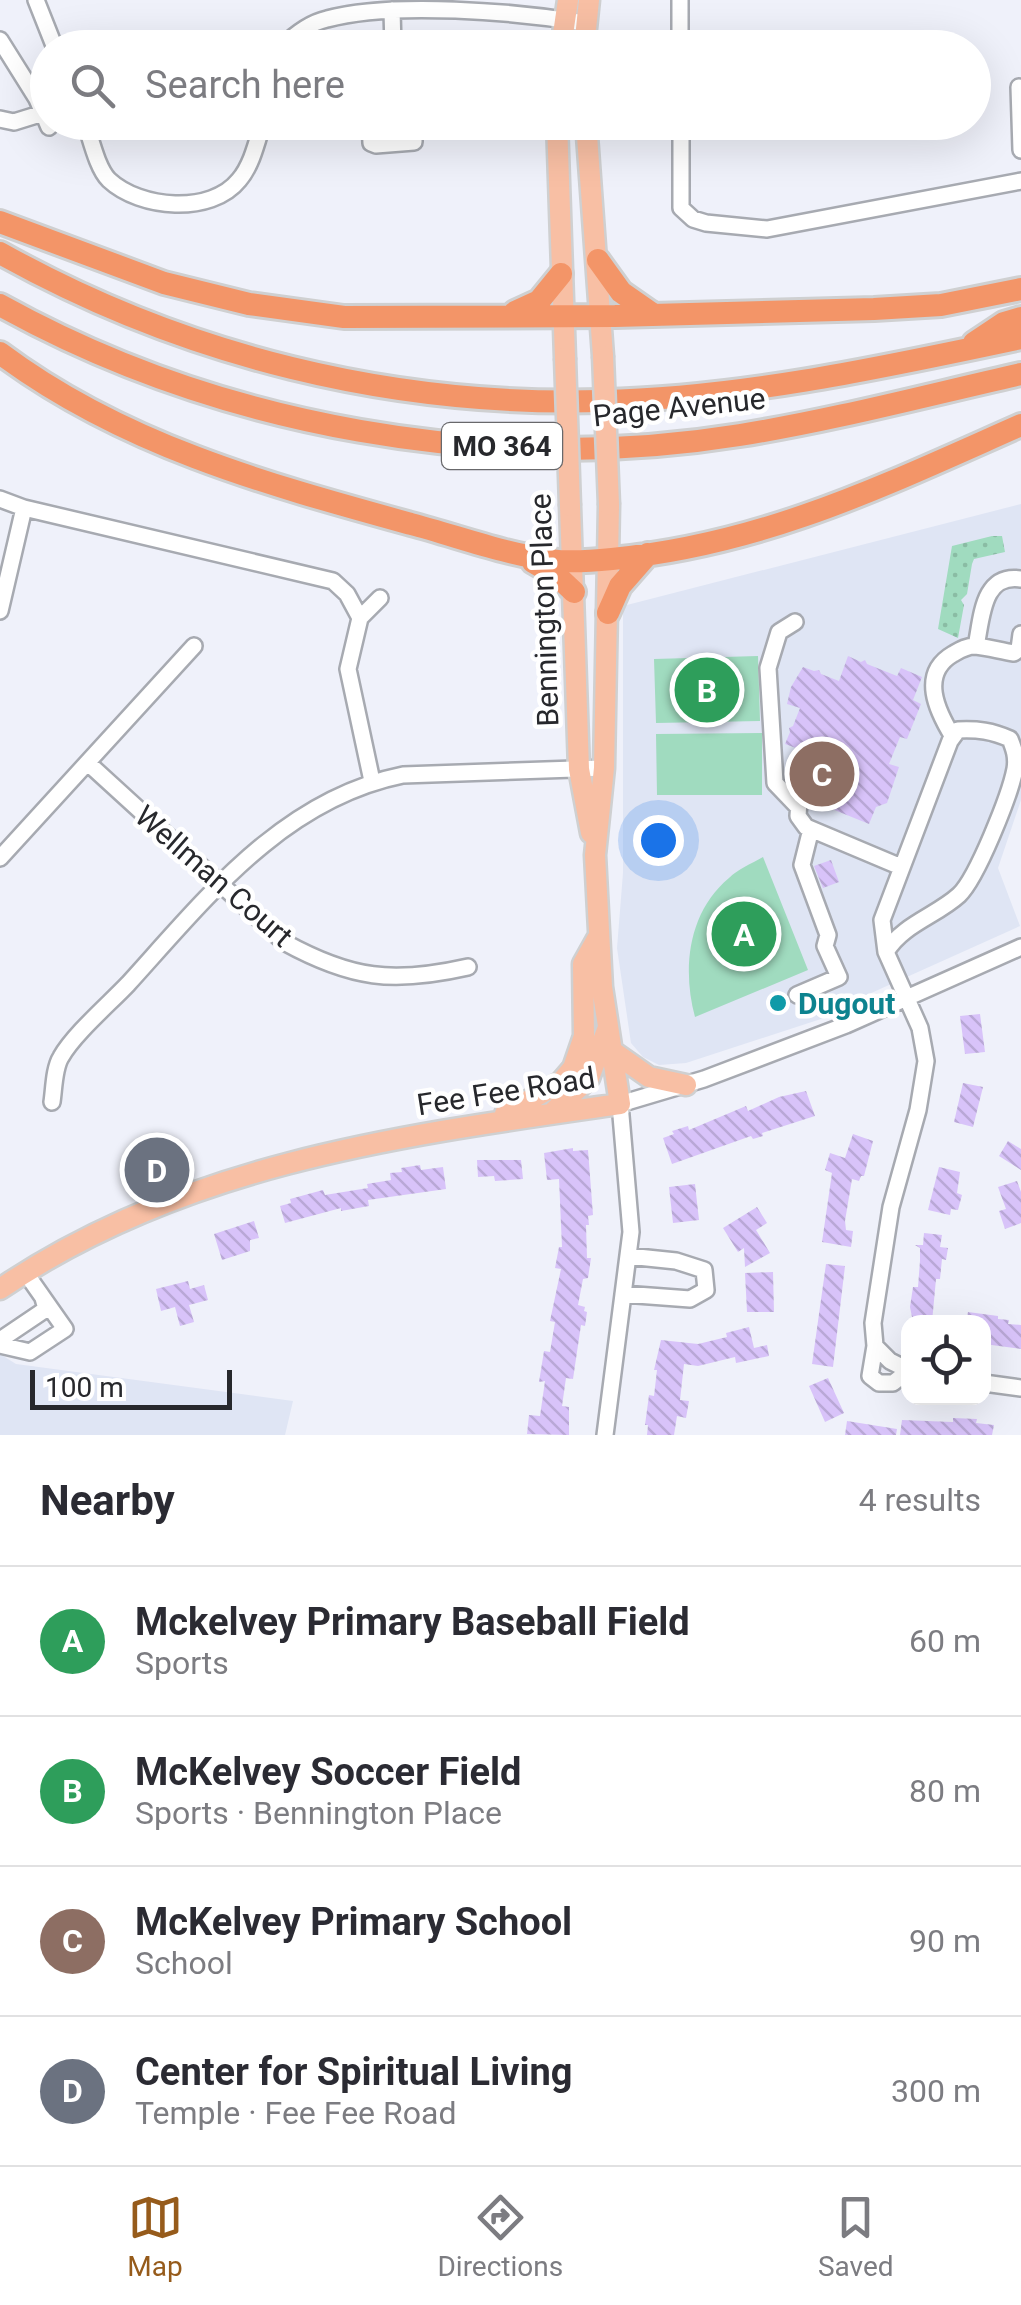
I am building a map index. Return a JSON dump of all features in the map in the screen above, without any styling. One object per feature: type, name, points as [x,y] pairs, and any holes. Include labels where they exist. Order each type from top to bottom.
[{"type":"highway","points":[[0,222],[164,284],[248,304],[344,316],[602,316],[941,305],[1021,290]]},
{"type":"highway","name":"Page Avenue","points":[[0,253],[88,298],[209,346],[303,372],[446,395],[544,402],[692,395],[1021,338]]},
{"type":"highway","points":[[598,260],[622,292],[654,315]]},
{"type":"highway","points":[[504,316],[539,301],[562,274]]},
{"type":"highway","name":"Page Avenue","points":[[0,305],[72,340],[196,389],[341,426],[488,445],[634,446],[738,436],[1021,374]]},
{"type":"highway","points":[[963,350],[1004,323],[1021,318]]},
{"type":"highway","points":[[0,353],[68,399],[174,452],[286,489],[551,560],[648,554],[746,534],[841,505],[1021,425]]},
{"type":"highway","points":[[512,551],[556,576],[574,592]]},
{"type":"highway","points":[[608,613],[620,586],[648,554]]},
{"type":"main road","points":[[585,30],[589,0]]},
{"type":"main road","name":"Bennington Place","points":[[558,140],[580,769],[595,855]]},
{"type":"main road","name":"Bennington Place","points":[[588,140],[602,316],[609,505],[604,768],[595,855],[597,939],[620,1104]]},
{"type":"main road","points":[[489,1122],[561,1082],[573,1068],[584,1036],[582,964],[597,939]]},
{"type":"main road","points":[[552,1114],[589,1078],[608,1027]]},
{"type":"main road","points":[[612,1051],[648,1077],[686,1084]]},
{"type":"main road","name":"Fee Fee Road","points":[[0,1289],[114,1222],[260,1170],[377,1142],[620,1104]]},
{"type":"street","points":[[36,0],[48,30]]},
{"type":"street","points":[[680,0],[680,30]]},
{"type":"street","points":[[302,30],[326,19],[392,10],[512,7],[566,10],[586,23]]},
{"type":"street","points":[[392,10],[393,30]]},
{"type":"street","points":[[3,50],[30,94]]},
{"type":"street","points":[[1019,87],[1021,150]]},
{"type":"street","points":[[0,119],[30,121]]},
{"type":"street","points":[[91,140],[107,178],[128,192],[152,201],[201,202],[222,194],[239,180],[258,140]]},
{"type":"street","points":[[372,140],[376,145],[414,140]]},
{"type":"street","points":[[681,140],[681,208],[692,219],[706,223],[766,228],[1021,180]]},
{"type":"street","points":[[0,500],[333,580],[348,594],[360,618]]},
{"type":"street","points":[[0,612],[24,508]]},
{"type":"street","points":[[976,646],[986,597],[994,584],[1008,577],[1021,579]]},
{"type":"street","points":[[372,781],[348,669],[360,618],[380,598]]},
{"type":"street","points":[[795,622],[773,627],[768,668],[774,783],[798,807]]},
{"type":"street","points":[[953,736],[939,714],[933,692],[936,670],[947,657],[966,647],[1014,654],[1019,649],[1021,634]]},
{"type":"street","points":[[0,858],[194,646]]},
{"type":"street","points":[[886,952],[894,940],[960,894],[988,846],[1015,769],[1016,752],[1010,738],[975,729],[958,730],[953,736],[882,920],[886,952],[920,1028],[926,1061],[918,1110],[892,1207],[873,1323],[875,1346],[870,1376],[879,1382],[893,1383],[901,1377]]},
{"type":"street","name":"Wellman Court","points":[[89,764],[284,942],[358,974],[426,976],[468,967]]},
{"type":"street","points":[[52,1102],[59,1059],[219,884],[280,830],[372,781],[403,775],[604,768]]},
{"type":"street","points":[[800,787],[800,822],[901,867]]},
{"type":"street","points":[[797,995],[839,976],[825,946],[828,935],[802,865],[810,829]]},
{"type":"street","name":"Fee Fee Road","points":[[620,1104],[828,1032],[1021,946]]},
{"type":"street","points":[[605,1435],[628,1256],[630,1194],[620,1104]]},
{"type":"street","points":[[623,1294],[690,1300],[706,1290],[704,1270],[676,1261],[628,1256]]},
{"type":"street","points":[[0,1342],[30,1352],[65,1329],[25,1272]]},
{"type":"street","points":[[0,1342],[46,1309],[43,1298]]},
{"type":"street","points":[[875,1346],[901,1367]]},
{"type":"street","points":[[991,1384],[1021,1388]]},
{"type":"shaded area","points":[[1021,504],[1021,800],[998,868],[1020,926],[824,1018],[686,1063],[659,1065],[643,1057],[631,1043],[617,948],[623,873],[623,606]]},
{"type":"shaded area","points":[[0,1354],[16,1364],[293,1401],[285,1435],[0,1435]]},
{"type":"green space","points":[[1002,536],[1005,552],[974,559],[967,594],[961,600],[964,605],[958,638],[938,629],[952,546]]},
{"type":"green space","points":[[758,656],[760,721],[656,723],[654,659]]},
{"type":"green space","points":[[762,733],[762,795],[657,795],[656,734]]},
{"type":"green space","points":[[763,857],[808,970],[695,1017],[689,961],[697,924],[715,892],[736,872]]},
{"type":"building","points":[[848,656],[897,676],[901,668],[922,677],[913,700],[921,704],[907,739],[900,737],[889,764],[899,767],[887,803],[876,807],[869,824],[832,809],[839,791],[834,782],[843,761],[824,754],[822,758],[806,755],[804,750],[798,753],[785,744],[800,708],[787,704],[791,687],[803,667],[819,670],[839,681]]},
{"type":"building","points":[[831,860],[839,882],[823,888],[814,866]]},
{"type":"building","points":[[980,1014],[985,1052],[965,1054],[960,1016]]},
{"type":"building","points":[[963,1083],[983,1087],[973,1127],[954,1122]]},
{"type":"building","points":[[806,1091],[815,1116],[672,1164],[663,1138],[674,1134],[672,1131],[688,1126],[689,1130],[746,1106],[748,1111],[779,1097]]},
{"type":"building","points":[[853,1134],[873,1141],[864,1176],[859,1181],[852,1179],[845,1221],[846,1230],[853,1231],[851,1247],[822,1242],[832,1173],[825,1170],[830,1153],[845,1158]]},
{"type":"building","points":[[1008,1141],[1021,1149],[1021,1170],[999,1156]]},
{"type":"building","points":[[573,1148],[588,1150],[593,1215],[588,1216],[586,1225],[587,1258],[591,1258],[588,1278],[583,1279],[578,1305],[587,1312],[585,1326],[581,1325],[573,1379],[566,1378],[562,1406],[569,1407],[569,1435],[527,1434],[529,1415],[540,1416],[545,1381],[539,1382],[544,1351],[550,1352],[555,1322],[550,1321],[561,1269],[555,1268],[562,1247],[559,1179],[547,1180],[544,1153]]},
{"type":"building","points":[[477,1160],[521,1160],[523,1179],[495,1181],[494,1176],[478,1177]]},
{"type":"building","points":[[420,1165],[421,1170],[443,1167],[446,1189],[368,1200],[369,1206],[341,1208],[285,1223],[280,1206],[291,1203],[290,1199],[323,1190],[325,1195],[368,1188],[367,1184],[391,1180],[390,1173],[402,1172],[401,1168]]},
{"type":"building","points":[[939,1167],[960,1172],[957,1193],[962,1195],[958,1210],[951,1209],[950,1215],[928,1210]]},
{"type":"building","points":[[1017,1181],[1021,1223],[1005,1229],[999,1211],[1006,1209],[998,1187]]},
{"type":"building","points":[[695,1184],[699,1220],[673,1223],[669,1187]]},
{"type":"building","points":[[757,1207],[767,1223],[756,1230],[770,1253],[745,1267],[744,1248],[738,1252],[723,1228]]},
{"type":"building","points":[[254,1221],[259,1238],[250,1240],[250,1251],[222,1260],[214,1234]]},
{"type":"building","points":[[924,1233],[942,1235],[940,1247],[948,1248],[946,1260],[942,1259],[940,1279],[936,1279],[933,1315],[912,1315],[920,1261],[920,1248],[915,1245],[923,1245]]},
{"type":"building","points":[[826,1264],[845,1266],[833,1367],[812,1364]]},
{"type":"building","points":[[773,1272],[774,1312],[747,1312],[745,1273]]},
{"type":"building","points":[[188,1281],[190,1289],[204,1285],[208,1300],[189,1305],[194,1322],[180,1326],[175,1307],[161,1311],[156,1289]]},
{"type":"building","points":[[991,1315],[1009,1320],[1008,1324],[1021,1325],[1021,1349],[991,1345]]},
{"type":"building","points":[[749,1327],[754,1348],[767,1345],[769,1356],[736,1363],[735,1357],[698,1366],[684,1364],[680,1400],[689,1401],[686,1418],[677,1416],[674,1435],[647,1435],[649,1395],[654,1396],[654,1370],[661,1340],[698,1344]]},
{"type":"building","points":[[828,1378],[844,1413],[825,1422],[809,1386]]},
{"type":"building","points":[[953,1418],[977,1419],[976,1423],[994,1425],[992,1435],[900,1435],[902,1420],[953,1422]]},
{"type":"building","points":[[847,1421],[897,1429],[896,1435],[845,1435]]},
{"type":"place","name":"McKelvey Soccer Field","points":[[707,690]]},
{"type":"place","name":"McKelvey Primary School","points":[[822,774]]},
{"type":"place","name":"Mckelvey Primary Baseball Field","points":[[744,934]]},
{"type":"place","name":"Dugout","points":[[778,1003]]},
{"type":"place","name":"Center for Spiritual Living","points":[[157,1170]]}]
